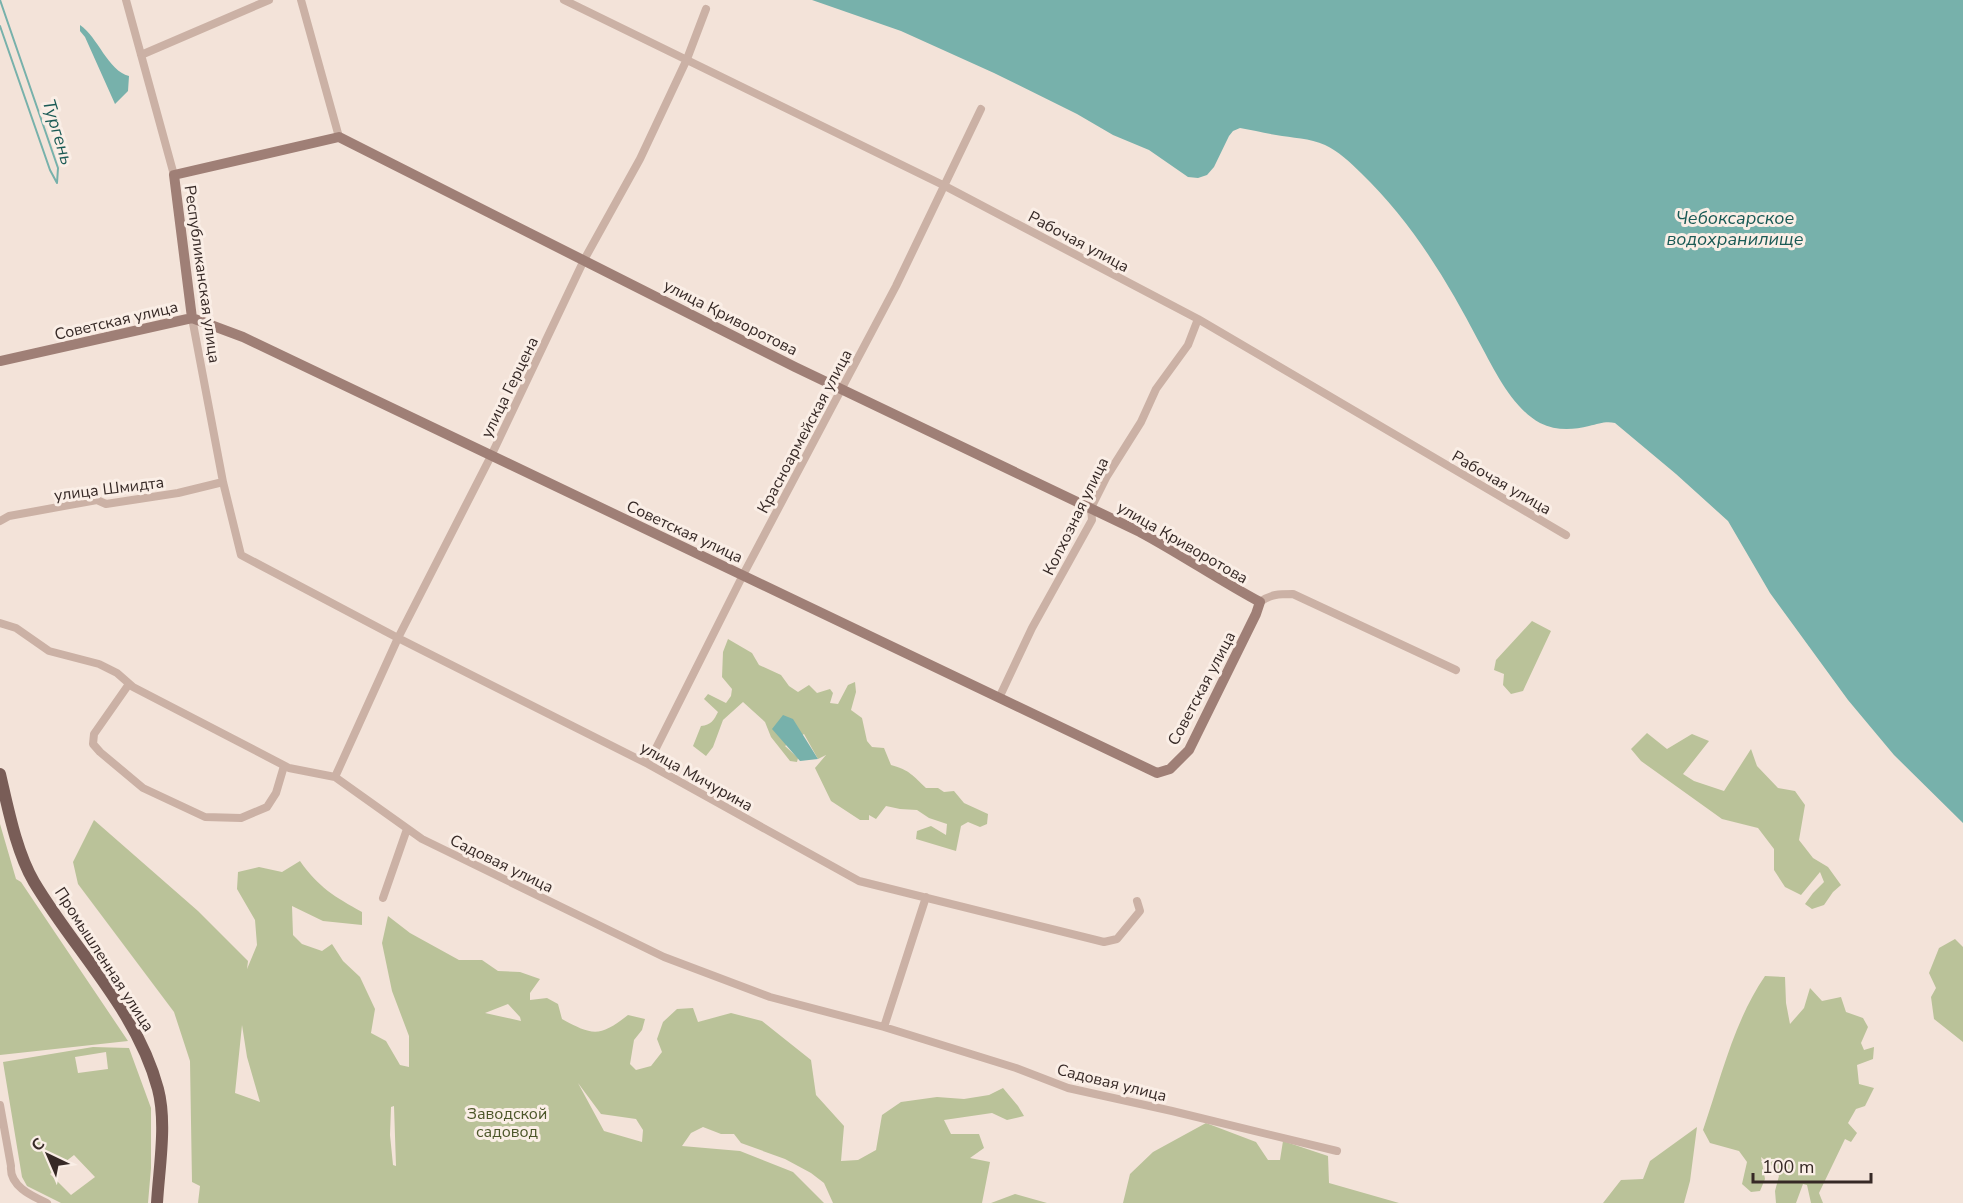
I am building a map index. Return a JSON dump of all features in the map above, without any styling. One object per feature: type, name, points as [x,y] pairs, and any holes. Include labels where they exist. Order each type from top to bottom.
[{"type":"main road","name":"Промышленная улица","points":[[0,774],[13,830],[33,880],[108,990],[137,1036],[148,1059],[159,1091],[161,1122],[157,1203]]},
{"type":"street","name":"Республиканская улица","points":[[126,0],[174,175],[192,318],[223,482],[241,555]]},
{"type":"street","points":[[141,56],[269,0]]},
{"type":"street","points":[[174,175],[339,137],[301,0]]},
{"type":"street","name":"Рабочая улица","points":[[564,0],[943,185],[1198,318],[1566,535]]},
{"type":"street","name":"улица Герцена","points":[[335,777],[398,638],[491,456],[584,260],[640,159],[687,59],[706,9]]},
{"type":"street","name":"Красноармейская улица","points":[[648,764],[743,575],[896,286],[981,109]]},
{"type":"street","name":"улица Криворотова","points":[[339,137],[841,389],[1091,508],[1183,556],[1260,602]]},
{"type":"street","name":"Советская улица","points":[[0,361],[192,318],[243,337],[1157,773],[1170,769],[1189,750],[1260,602]]},
{"type":"street","name":"Колхозная улица","points":[[999,698],[1032,628],[1092,520],[1091,508],[1107,476],[1141,422],[1156,389],[1188,345],[1198,318]]},
{"type":"street","name":"улица Шмидта","points":[[0,521],[9,516],[97,500],[106,504],[178,493],[223,482]]},
{"type":"street","name":"улица Мичурина","points":[[241,555],[398,638],[648,764],[859,881],[1104,942],[1117,939],[1140,911],[1137,901]]},
{"type":"street","points":[[1260,602],[1268,596],[1293,594],[1456,670]]},
{"type":"street","name":"Садовая улица","points":[[0,623],[16,628],[49,651],[99,664],[117,673],[129,684],[284,766],[335,777],[422,839],[664,957],[770,997],[884,1027],[1016,1068],[1068,1088],[1337,1151]]},
{"type":"street","points":[[129,684],[94,734],[93,744],[143,788],[205,817],[241,818],[267,807],[276,793],[284,766]]},
{"type":"street","points":[[383,898],[407,829]]},
{"type":"street","points":[[884,1027],[926,897]]},
{"type":"street","points":[[0,1105],[11,1172],[21,1190],[47,1203]]},
{"type":"green space","points":[[1532,621],[1551,631],[1523,691],[1511,694],[1503,685],[1504,674],[1494,670],[1496,660]]},
{"type":"green space","points":[[728,639],[752,653],[759,665],[781,675],[789,686],[798,692],[809,685],[817,693],[830,689],[833,693],[830,703],[838,704],[848,685],[855,682],[856,692],[851,710],[862,718],[867,741],[872,747],[884,748],[891,765],[907,771],[926,788],[938,788],[944,792],[954,791],[964,803],[988,814],[987,824],[980,827],[968,822],[961,826],[956,851],[916,839],[917,831],[931,826],[946,835],[947,824],[929,818],[917,810],[886,806],[876,819],[869,815],[869,820],[860,820],[831,801],[815,768],[826,755],[818,759],[804,734],[785,746],[798,758],[797,762],[790,761],[771,737],[765,722],[743,702],[723,720],[713,747],[706,756],[693,746],[701,726],[712,722],[718,712],[704,699],[708,694],[726,703],[731,696],[732,689],[722,677],[723,652]]},
{"type":"green space","points":[[1647,733],[1667,749],[1692,734],[1709,741],[1683,774],[1694,781],[1724,791],[1751,749],[1757,766],[1778,788],[1795,791],[1805,805],[1799,840],[1813,858],[1828,867],[1841,885],[1824,905],[1812,909],[1805,904],[1824,882],[1820,872],[1801,895],[1785,887],[1774,870],[1774,849],[1758,828],[1722,819],[1641,761],[1631,749]]},
{"type":"green space","name":"Заводской садовод","points":[[94,820],[198,911],[248,961],[247,969],[257,945],[255,920],[237,889],[238,872],[259,867],[282,872],[300,861],[313,878],[328,891],[362,912],[362,925],[323,921],[292,906],[293,935],[302,944],[322,951],[332,944],[343,961],[360,977],[375,1009],[371,1033],[386,1041],[400,1065],[409,1067],[409,1036],[392,991],[382,943],[388,916],[410,933],[459,960],[482,960],[498,971],[520,972],[540,979],[530,993],[530,1000],[547,998],[558,1004],[562,1019],[581,1029],[596,1032],[603,1030],[628,1015],[645,1019],[642,1030],[634,1040],[630,1064],[636,1070],[651,1066],[662,1052],[657,1039],[663,1022],[677,1009],[693,1008],[698,1022],[731,1013],[762,1021],[811,1060],[816,1095],[844,1126],[841,1161],[858,1160],[876,1150],[882,1115],[901,1102],[937,1097],[964,1099],[989,1095],[1003,1088],[1024,1116],[1007,1120],[992,1113],[944,1120],[951,1134],[979,1134],[984,1148],[970,1158],[990,1162],[982,1203],[833,1203],[824,1183],[811,1173],[785,1159],[741,1143],[734,1134],[721,1134],[703,1127],[691,1133],[682,1146],[740,1151],[793,1172],[824,1203],[198,1203],[200,1186],[192,1182],[190,1061],[174,1012],[78,884],[73,862]],"holes":[[[508,1004],[521,1021],[485,1013]],[[242,1025],[247,1057],[260,1102],[235,1093]],[[578,1083],[601,1114],[636,1119],[643,1130],[642,1142],[604,1131]],[[394,1106],[396,1166],[393,1165],[390,1135],[391,1107]]]},
{"type":"green space","points":[[0,824],[16,879],[21,882],[128,1041],[0,1055]]},
{"type":"green space","points":[[1955,939],[1963,947],[1963,1042],[1934,1019],[1931,997],[1936,988],[1929,973],[1939,948]]},
{"type":"green space","points":[[1765,976],[1785,977],[1790,1024],[1804,1008],[1810,988],[1822,1001],[1841,997],[1846,1012],[1863,1018],[1868,1027],[1861,1043],[1864,1050],[1874,1047],[1873,1059],[1857,1065],[1859,1084],[1874,1088],[1865,1106],[1856,1109],[1848,1123],[1857,1133],[1851,1142],[1845,1139],[1819,1193],[1823,1203],[1811,1203],[1807,1185],[1803,1184],[1796,1203],[1776,1203],[1775,1191],[1779,1176],[1761,1157],[1765,1179],[1760,1191],[1751,1192],[1742,1184],[1747,1162],[1739,1151],[1710,1143],[1703,1130],[1737,1031],[1754,993]]},
{"type":"green space","points":[[93,1047],[129,1048],[151,1108],[151,1168],[148,1203],[61,1203],[27,1186],[22,1177],[3,1062]],"holes":[[[106,1052],[108,1069],[78,1073],[75,1057]],[[74,1155],[95,1177],[71,1195],[50,1174]]]},
{"type":"green space","points":[[1206,1123],[1256,1142],[1268,1160],[1280,1160],[1283,1141],[1328,1156],[1329,1183],[1399,1203],[1123,1203],[1130,1174],[1153,1152]]},
{"type":"green space","points":[[1697,1127],[1690,1181],[1684,1203],[1603,1203],[1621,1180],[1643,1179],[1650,1161]]},
{"type":"green space","points":[[1015,1194],[1047,1203],[991,1203]]},
{"type":"water","name":"Чебоксарское водохранилище","points":[[812,0],[1963,0],[1963,823],[1894,755],[1848,700],[1770,593],[1728,521],[1615,423],[1558,429],[1540,423],[1520,407],[1490,363],[1454,295],[1396,210],[1353,165],[1339,154],[1313,141],[1240,128],[1229,136],[1214,167],[1207,175],[1198,178],[1188,177],[1149,150],[1113,135],[1077,114],[994,73],[901,31]]},
{"type":"water","points":[[80,25],[115,68],[129,76],[128,91],[115,104],[85,37],[80,31]]},
{"type":"water","points":[[783,715],[793,719],[818,759],[800,761],[772,729]]},
{"type":"waterway","name":"Тургень","points":[[0,0],[58,168],[57,183]]},
{"type":"waterway","name":"Тургень","points":[[0,26],[50,170],[57,183]]}]
